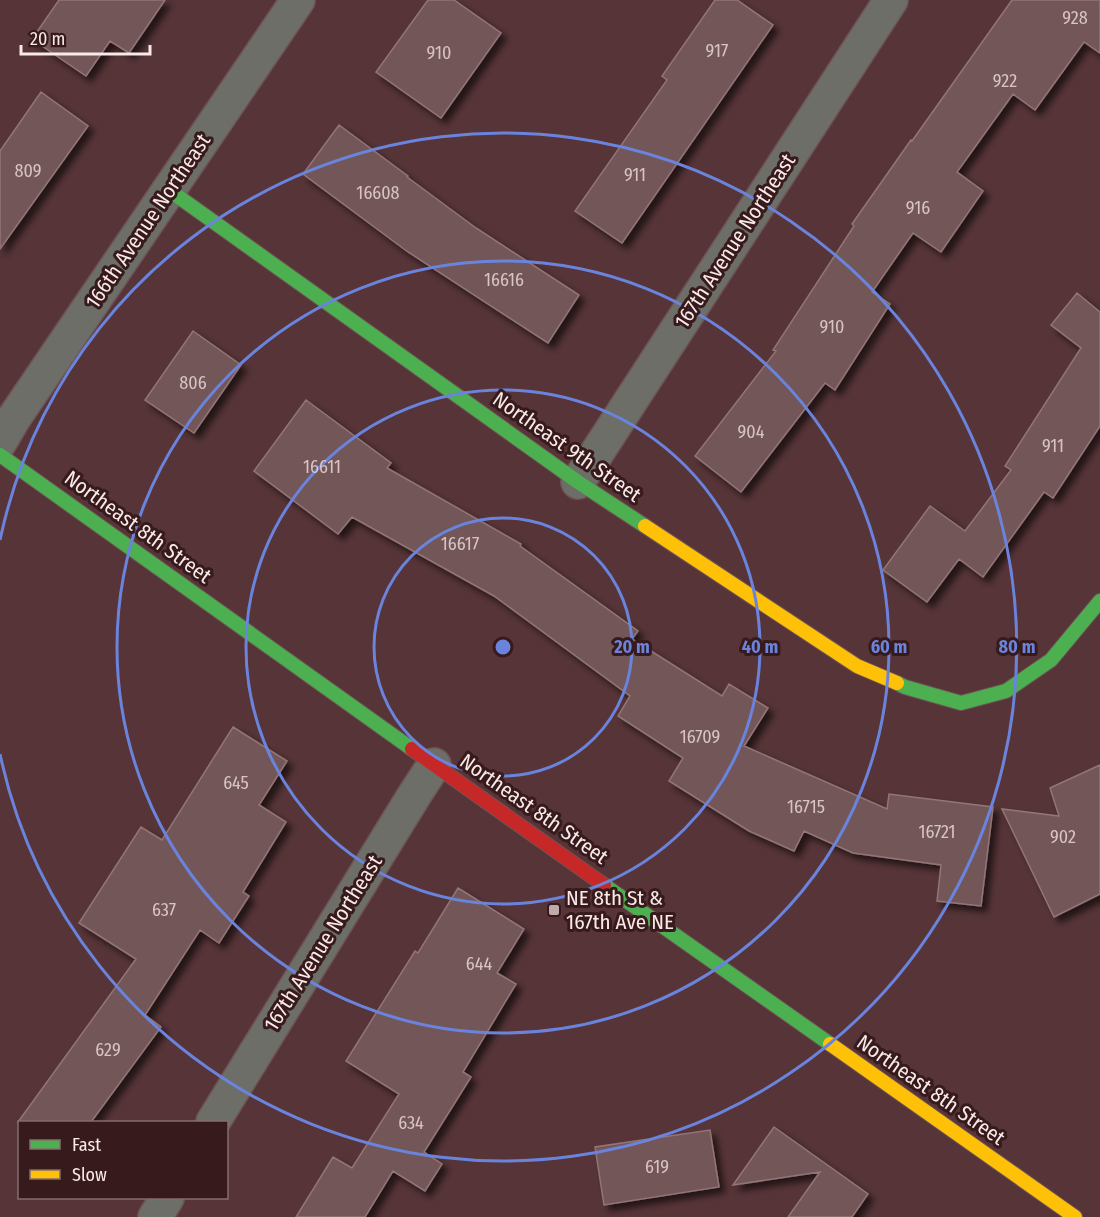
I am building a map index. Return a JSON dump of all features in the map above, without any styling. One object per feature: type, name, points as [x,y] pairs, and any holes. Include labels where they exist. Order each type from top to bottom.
[{"type":"street","name":"166th Avenue Northeast","points":[[0,442],[298,0]]},
{"type":"street","name":"167th Avenue Northeast","points":[[578,482],[891,0]]},
{"type":"street","name":"Northeast 9th Street","points":[[169,190],[578,482],[857,666],[905,687],[961,704],[1006,691],[1051,660],[1100,601]]},
{"type":"street","name":"Northeast 8th Street","points":[[0,454],[434,765],[1075,1217]]},
{"type":"street","name":"167th Avenue Northeast","points":[[214,1121],[434,765]]},
{"type":"street","points":[[155,1217],[166,1199]]},
{"type":"building","points":[[59,0],[165,0],[129,53],[110,41],[86,76],[32,39]]},
{"type":"building","points":[[428,0],[454,0],[501,33],[441,118],[376,72]]},
{"type":"building","points":[[715,0],[737,0],[773,25],[622,243],[575,211],[667,80],[662,76]]},
{"type":"building","points":[[1012,0],[1100,0],[1100,53],[1084,42],[1035,110],[1013,94],[957,172],[983,191],[941,252],[913,233],[872,292],[890,304],[835,390],[825,383],[741,492],[695,456],[776,351],[773,350],[854,226],[852,224]]},
{"type":"building","points":[[41,92],[88,126],[0,249],[0,151]]},
{"type":"building","points":[[339,125],[476,228],[579,295],[548,343],[408,252],[303,174]]},
{"type":"building","points":[[1077,293],[1100,312],[1100,426],[1053,498],[1044,492],[983,577],[959,559],[927,602],[883,570],[930,506],[965,531],[1011,470],[1005,466],[1081,348],[1051,325]]},
{"type":"building","points":[[193,331],[241,365],[194,433],[145,400]]},
{"type":"building","points":[[306,400],[391,463],[387,468],[521,544],[520,546],[638,631],[632,639],[722,696],[729,684],[768,708],[744,746],[887,809],[889,794],[993,807],[981,906],[937,901],[941,865],[853,853],[804,831],[794,851],[749,831],[669,781],[683,758],[618,716],[630,696],[494,596],[352,517],[338,534],[254,471]]},
{"type":"building","points":[[233,727],[287,761],[259,805],[286,822],[243,892],[249,896],[219,943],[200,930],[145,1015],[161,1027],[92,1121],[19,1121],[136,959],[79,923],[141,827],[162,840]]},
{"type":"building","points":[[1100,765],[1100,894],[1054,917],[1002,809],[1059,816],[1050,788]]},
{"type":"building","points":[[458,888],[524,929],[497,973],[516,984],[463,1072],[471,1077],[424,1152],[442,1164],[425,1191],[393,1171],[365,1217],[296,1217],[333,1157],[352,1168],[399,1094],[346,1061],[415,951],[418,953]]},
{"type":"building","points":[[774,1127],[868,1194],[852,1217],[788,1217],[820,1172],[733,1185]]},
{"type":"building","points":[[710,1130],[719,1187],[604,1205],[595,1147]]},
{"type":"traffic: fast","points":[[169,190],[578,482],[645,526]]},
{"type":"traffic: fast","points":[[0,455],[412,749]]},
{"type":"traffic: fast","points":[[897,683],[961,703],[1006,691],[1051,660],[1100,601]]},
{"type":"traffic: fast","points":[[604,885],[830,1044]]},
{"type":"traffic: slow","points":[[645,526],[857,666],[897,683]]},
{"type":"traffic: slow","points":[[830,1044],[1075,1217]]},
{"type":"traffic: jam","points":[[412,749],[604,885]]},
{"type":"place","name":"NE 8th St & 167th Ave NE","points":[[554,910]]}]
